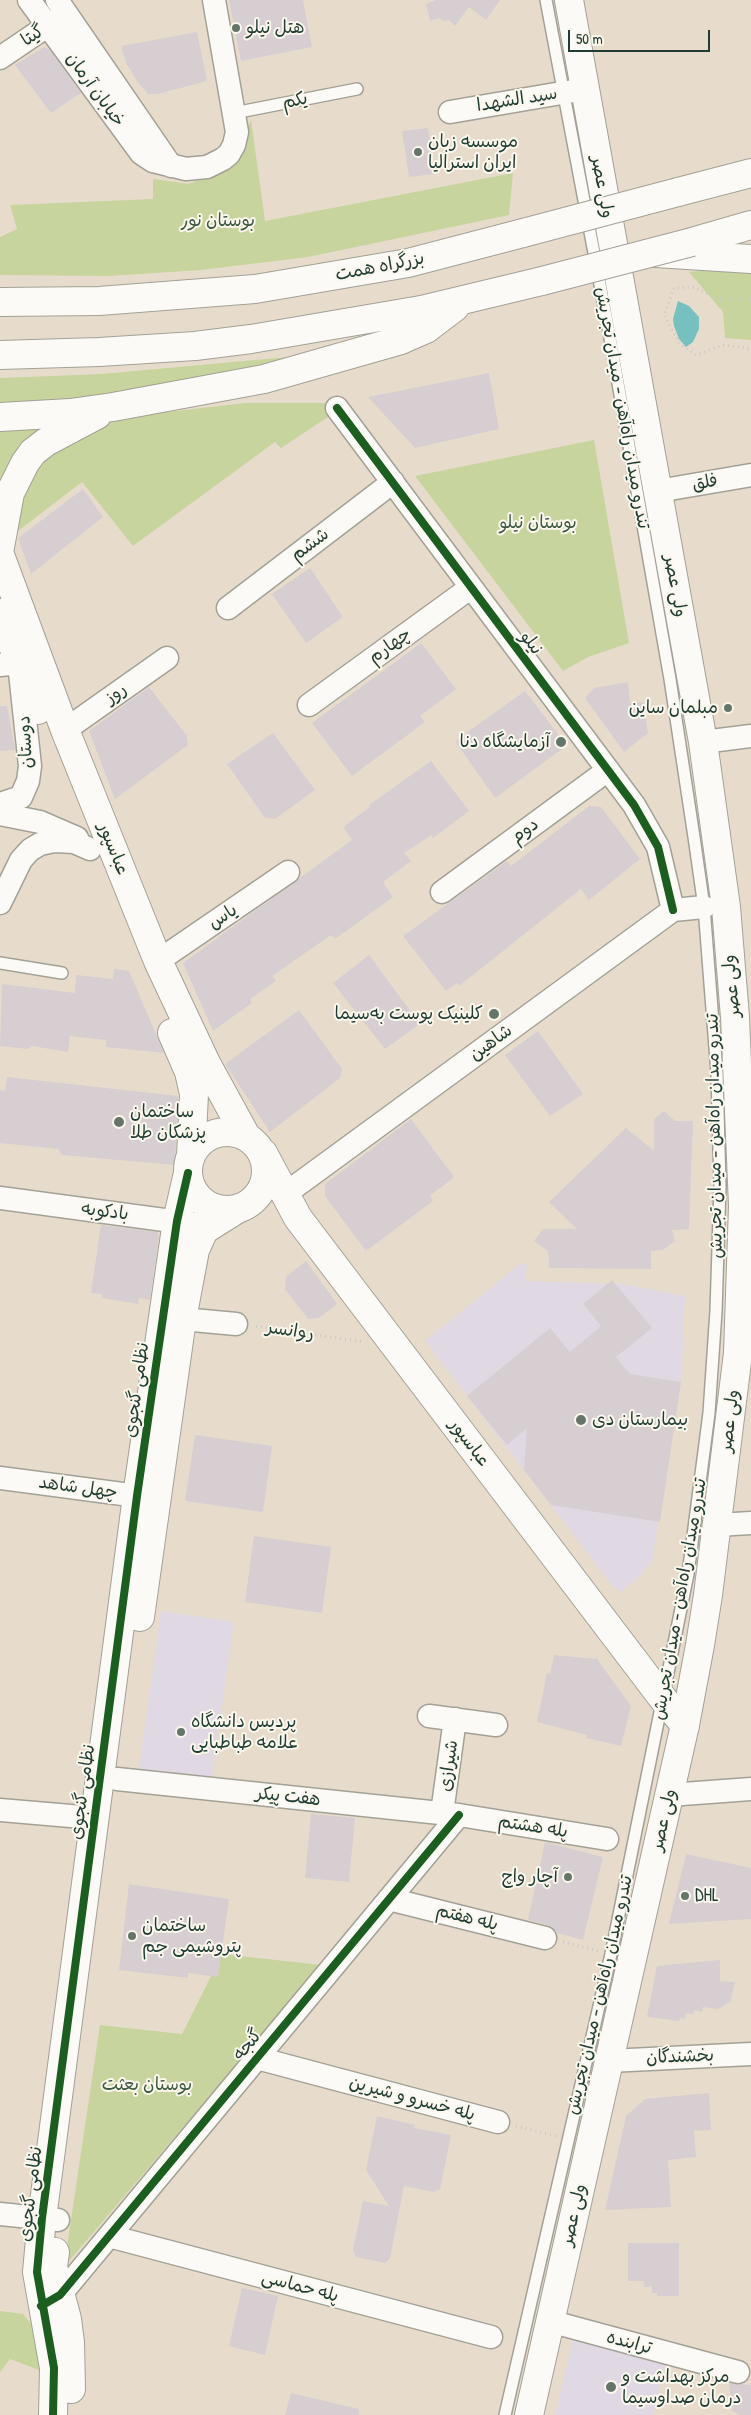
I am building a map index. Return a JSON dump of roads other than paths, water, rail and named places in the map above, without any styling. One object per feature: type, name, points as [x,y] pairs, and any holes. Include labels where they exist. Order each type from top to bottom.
[{"type":"main road","name":"ولی عصر","points":[[529,2415],[685,1725],[708,1595],[718,1525],[738,1353],[741,1272],[743,1017],[715,907],[703,742],[658,491],[574,91],[570,0]]},
{"type":"main road","name":"بزرگراه همت","points":[[0,302],[99,301],[255,289],[408,263],[751,173]]},
{"type":"main road","points":[[0,355],[99,352],[196,346],[294,332],[462,302],[751,225]]},
{"type":"main road","points":[[652,252],[751,259]]},
{"type":"main road","points":[[0,417],[70,413],[113,407],[264,378],[339,359],[401,340],[426,329],[462,302]]},
{"type":"main road","points":[[0,547],[10,493],[18,474],[33,452],[46,442],[113,407]]},
{"type":"main road","name":"عباسپور","points":[[0,555],[19,661],[65,730],[158,961],[206,1063],[298,1218],[664,1700],[685,1725]]},
{"type":"main road","name":"عباسپور","points":[[0,613],[93,852],[188,1072],[194,1094],[189,1165]]},
{"type":"main road","points":[[209,1226],[239,1209],[254,1201],[262,1191],[266,1179],[267,1166],[254,1144],[235,1132],[214,1134],[196,1146],[189,1165],[193,1189],[204,1202],[224,1210],[239,1209],[272,1210],[298,1218]]},
{"type":"main road","name":"نظامی گنجوی","points":[[53,2415],[54,2368],[50,2300],[54,2267],[50,2219],[147,1497],[177,1221],[189,1165]]},
{"type":"main road","name":"نظامی گنجوی","points":[[147,1497],[196,1250],[204,1230],[209,1226]]},
{"type":"main road","name":"نظامی گنجوی","points":[[50,2300],[67,2319],[72,2365],[70,2415]]},
{"type":"street","name":"خیابان آرمان","points":[[29,0],[141,153],[152,161],[170,166],[197,169],[215,164],[229,154],[236,123]]},
{"type":"street","points":[[214,0],[236,123]]},
{"type":"street","name":"خیابان آرمان","points":[[62,6],[170,166]]},
{"type":"street","name":"گیتا","points":[[0,58],[48,26],[62,6]]},
{"type":"street","name":"سید الشهدا","points":[[450,112],[574,91]]},
{"type":"street","name":"نیلو","points":[[337,408],[634,805],[658,846],[673,910]]},
{"type":"street","name":"فلق","points":[[658,491],[751,475]]},
{"type":"street","name":"ششم","points":[[228,608],[393,482]]},
{"type":"street","name":"چهارم","points":[[310,704],[470,588]]},
{"type":"street","name":"روز","points":[[65,730],[167,658]]},
{"type":"street","name":"دوستان","points":[[0,804],[20,797],[26,786],[30,766],[19,661]]},
{"type":"street","points":[[703,742],[751,736]]},
{"type":"street","name":"دوم","points":[[442,892],[608,770]]},
{"type":"street","points":[[0,814],[54,826],[77,838],[93,852]]},
{"type":"street","points":[[0,903],[20,860],[30,850],[40,844],[54,840],[74,842],[93,852]]},
{"type":"street","name":"یاس","points":[[158,961],[288,872]]},
{"type":"street","points":[[673,910],[715,907]]},
{"type":"street","name":"شاهین","points":[[285,1194],[673,910]]},
{"type":"street","name":"بادکوبه","points":[[0,1198],[209,1226]]},
{"type":"street","points":[[182,1319],[236,1324]]},
{"type":"street","name":"چهل شاهد","points":[[0,1478],[147,1497]]},
{"type":"street","points":[[718,1525],[751,1523]]},
{"type":"street","points":[[429,1716],[496,1725]]},
{"type":"street","name":"شیرازی","points":[[451,1814],[455,1719]]},
{"type":"street","name":"هفت پیکر","points":[[108,1778],[451,1814]]},
{"type":"street","points":[[669,1795],[751,1789]]},
{"type":"street","points":[[0,1810],[103,1819]]},
{"type":"street","name":"پله هشتم","points":[[451,1814],[607,1839]]},
{"type":"street","name":"گنجه","points":[[50,2300],[109,2236],[390,1899],[451,1814]]},
{"type":"street","name":"پله هفتم","points":[[390,1899],[545,1938]]},
{"type":"street","name":"بخشندگان","points":[[609,2060],[751,2054]]},
{"type":"street","name":"پله خسرو و شیرین","points":[[257,2058],[498,2122]]},
{"type":"street","points":[[0,2214],[50,2219]]},
{"type":"street","name":"پله حماسی","points":[[109,2236],[491,2337]]},
{"type":"street","name":"ترابنده","points":[[550,2322],[738,2372]]},
{"type":"lane","name":"تندرو میدان راه‌آهن - میدان تجریش","points":[[505,2415],[611,1954],[664,1700],[688,1574],[700,1495],[709,1413],[716,1311],[720,1186],[715,907],[670,679],[609,332],[574,91],[546,0]]},
{"type":"lane","name":"یکم","points":[[236,123],[356,89]]},
{"type":"lane","points":[[0,963],[62,973]]},
{"type":"water","points":[[678,301],[689,306],[699,317],[699,329],[693,342],[686,347],[679,339],[674,326],[673,319]]},
{"type":"place","name":"هتل نيلو","points":[[236,28]]},
{"type":"place","name":"موسسه زبان ایران استرالیا","points":[[418,152]]},
{"type":"place","name":"مبلمان ساین","points":[[728,708]]},
{"type":"place","name":"آزمایشگاه دنا","points":[[561,742]]},
{"type":"place","name":"کلینیک پوست به‌سیما","points":[[494,1014]]},
{"type":"place","name":"ساختمان پزشکان طلا","points":[[119,1122]]},
{"type":"place","name":"بیمارستان دی","points":[[581,1420]]},
{"type":"place","name":"پردیس دانشگاه علامه طباطبایی","points":[[181,1732]]},
{"type":"place","name":"آچار واچ","points":[[568,1877]]},
{"type":"place","name":"DHL","points":[[685,1896]]},
{"type":"place","name":"ساختمان پتروشیمی جم","points":[[132,1936]]},
{"type":"place","name":"مرکز بهداشت و درمان صداوسیما","points":[[611,2387]]},
{"type":"park label","name":"بوستان نور","points":[[218,221]]},
{"type":"park label","name":"بوستان نیلو","points":[[538,523]]},
{"type":"park label","name":"بوستان بعثت","points":[[147,2085]]}]
